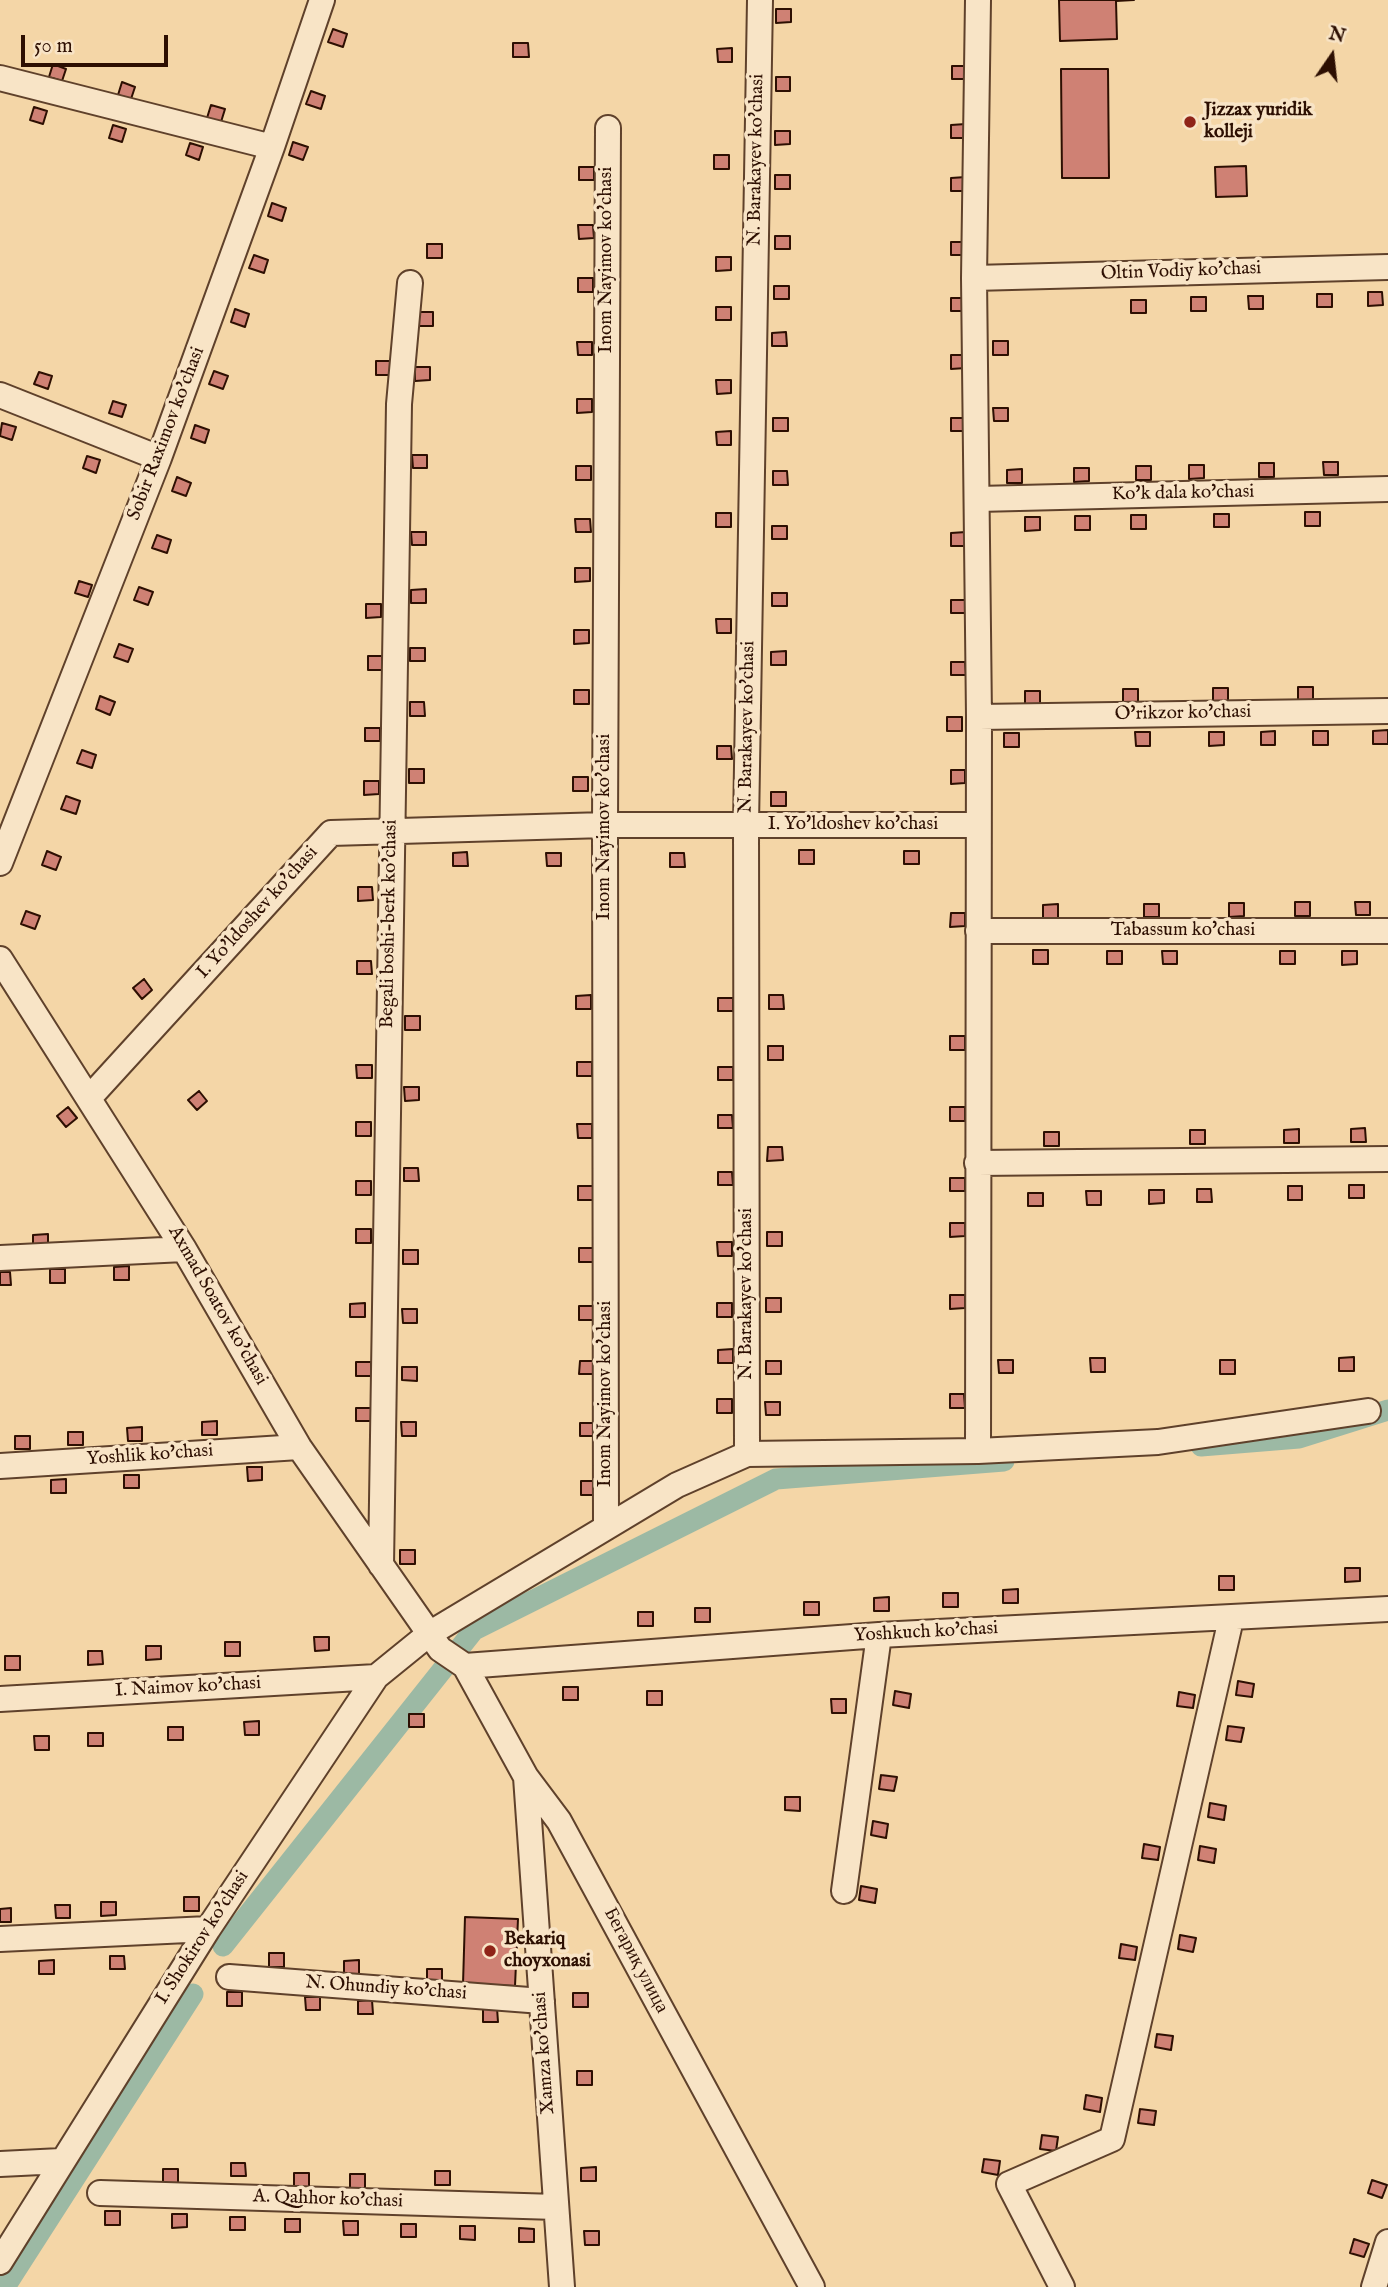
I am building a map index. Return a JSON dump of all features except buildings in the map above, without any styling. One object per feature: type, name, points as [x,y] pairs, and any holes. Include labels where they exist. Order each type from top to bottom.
[{"type":"street","name":"Sobir Raximov ko'chasi","points":[[0,863],[159,458],[272,148],[322,0]]},
{"type":"street","name":"N. Barakayev ko'chasi","points":[[747,1454],[746,825],[760,0]]},
{"type":"street","points":[[978,0],[974,278],[979,717],[978,1451]]},
{"type":"street","points":[[0,78],[272,148]]},
{"type":"street","name":"Inom Nayimov ko'chasi","points":[[607,1526],[605,825],[608,128]]},
{"type":"street","name":"Oltin Vodiy ko'chasi","points":[[974,278],[1388,267]]},
{"type":"street","name":"Begali boshi-berk ko'chasi","points":[[381,1565],[400,404],[410,283]]},
{"type":"street","points":[[0,395],[159,458]]},
{"type":"street","name":"Ko'k dala ko'chasi","points":[[978,499],[1388,489]]},
{"type":"street","name":"O'rikzor ko'chasi","points":[[979,717],[1388,711]]},
{"type":"street","name":"I. Yo'ldoshev ko'chasi","points":[[90,1097],[331,833],[605,825],[978,825]]},
{"type":"street","name":"Tabassum ko'chasi","points":[[978,931],[1388,931]]},
{"type":"street","name":"Axmad Soatov ko'chasi","points":[[0,959],[184,1249],[299,1447],[381,1565],[447,1652]]},
{"type":"street","points":[[977,1163],[1388,1159]]},
{"type":"street","points":[[0,1258],[184,1249]]},
{"type":"street","points":[[747,1454],[978,1451],[1158,1442],[1368,1411]]},
{"type":"street","name":"Yoshlik ko'chasi","points":[[0,1466],[299,1447]]},
{"type":"street","name":"I. Shokirov ko'chasi","points":[[0,2262],[208,1929],[376,1677],[447,1652],[607,1526],[677,1485],[747,1454]]},
{"type":"street","name":"Yoshkuch ko'chasi","points":[[447,1652],[1231,1619],[1388,1609]]},
{"type":"street","points":[[1062,2287],[1009,2184],[1112,2139],[1231,1619]]},
{"type":"street","points":[[844,1891],[878,1635]]},
{"type":"street","name":"Бегариқ улица","points":[[447,1652],[526,1777],[559,1821],[812,2287]]},
{"type":"street","name":"I. Naimov ko'chasi","points":[[0,1699],[376,1677]]},
{"type":"street","name":"Xamza ko'chasi","points":[[526,1777],[562,2287]]},
{"type":"street","points":[[0,1939],[208,1929]]},
{"type":"street","name":"N. Ohundiy ko'chasi","points":[[229,1977],[542,2001]]},
{"type":"street","points":[[0,2164],[61,2161]]},
{"type":"street","name":"A. Qahhor ko'chasi","points":[[100,2193],[556,2207]]},
{"type":"street","points":[[1374,2287],[1388,2242]]},
{"type":"waterway","points":[[1201,1446],[1299,1438],[1388,1410]]},
{"type":"waterway","points":[[223,1946],[474,1630],[776,1479],[1004,1461]]},
{"type":"waterway","points":[[5,2287],[193,1994]]},
{"type":"place","name":"Jizzax yuridik kolleji","points":[[1190,122]]},
{"type":"place","name":"Bekariq choyxonasi","points":[[490,1951]]}]
